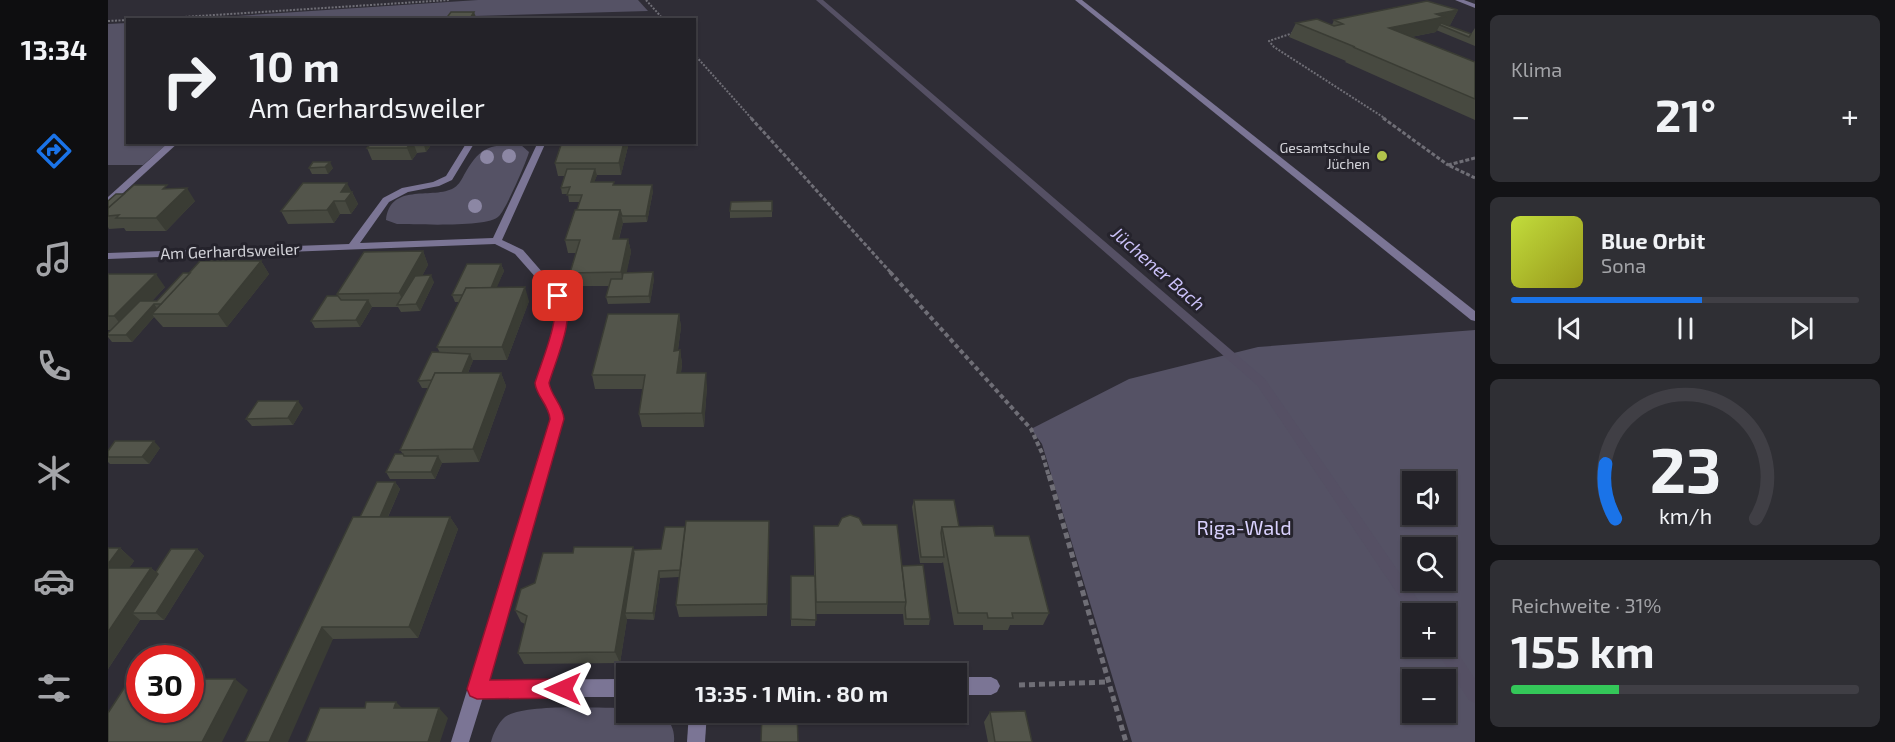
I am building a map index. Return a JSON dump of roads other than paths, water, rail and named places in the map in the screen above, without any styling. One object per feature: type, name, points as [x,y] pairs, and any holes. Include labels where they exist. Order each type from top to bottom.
[{"type":"street","points":[[1078,0],[1475,317]]},
{"type":"street","points":[[1458,0],[1475,6]]},
{"type":"street","points":[[108,202],[173,144]]},
{"type":"street","points":[[352,246],[386,200],[399,192],[436,184],[449,178],[470,144]]},
{"type":"street","points":[[460,742],[557,419],[542,383],[563,308],[558,296],[524,257],[512,247],[497,241],[541,144]]},
{"type":"street","name":"Am Gerhardsweiler","points":[[108,256],[497,241]]},
{"type":"street","points":[[967,686],[991,686]]},
{"type":"street","points":[[477,689],[616,688]]},
{"type":"street","points":[[696,742],[697,723]]},
{"type":"waterway","name":"Jüchener Bach","points":[[819,0],[1261,382],[1412,603]]},
{"type":"waterway","name":"Jüchener Bach","points":[[1450,657],[1475,694]]},
{"type":"place","name":"Gesamtschule Jüchen","points":[[1382,156]]},
{"type":"park label","name":"Riga-Wald","points":[[1244,528]]}]
